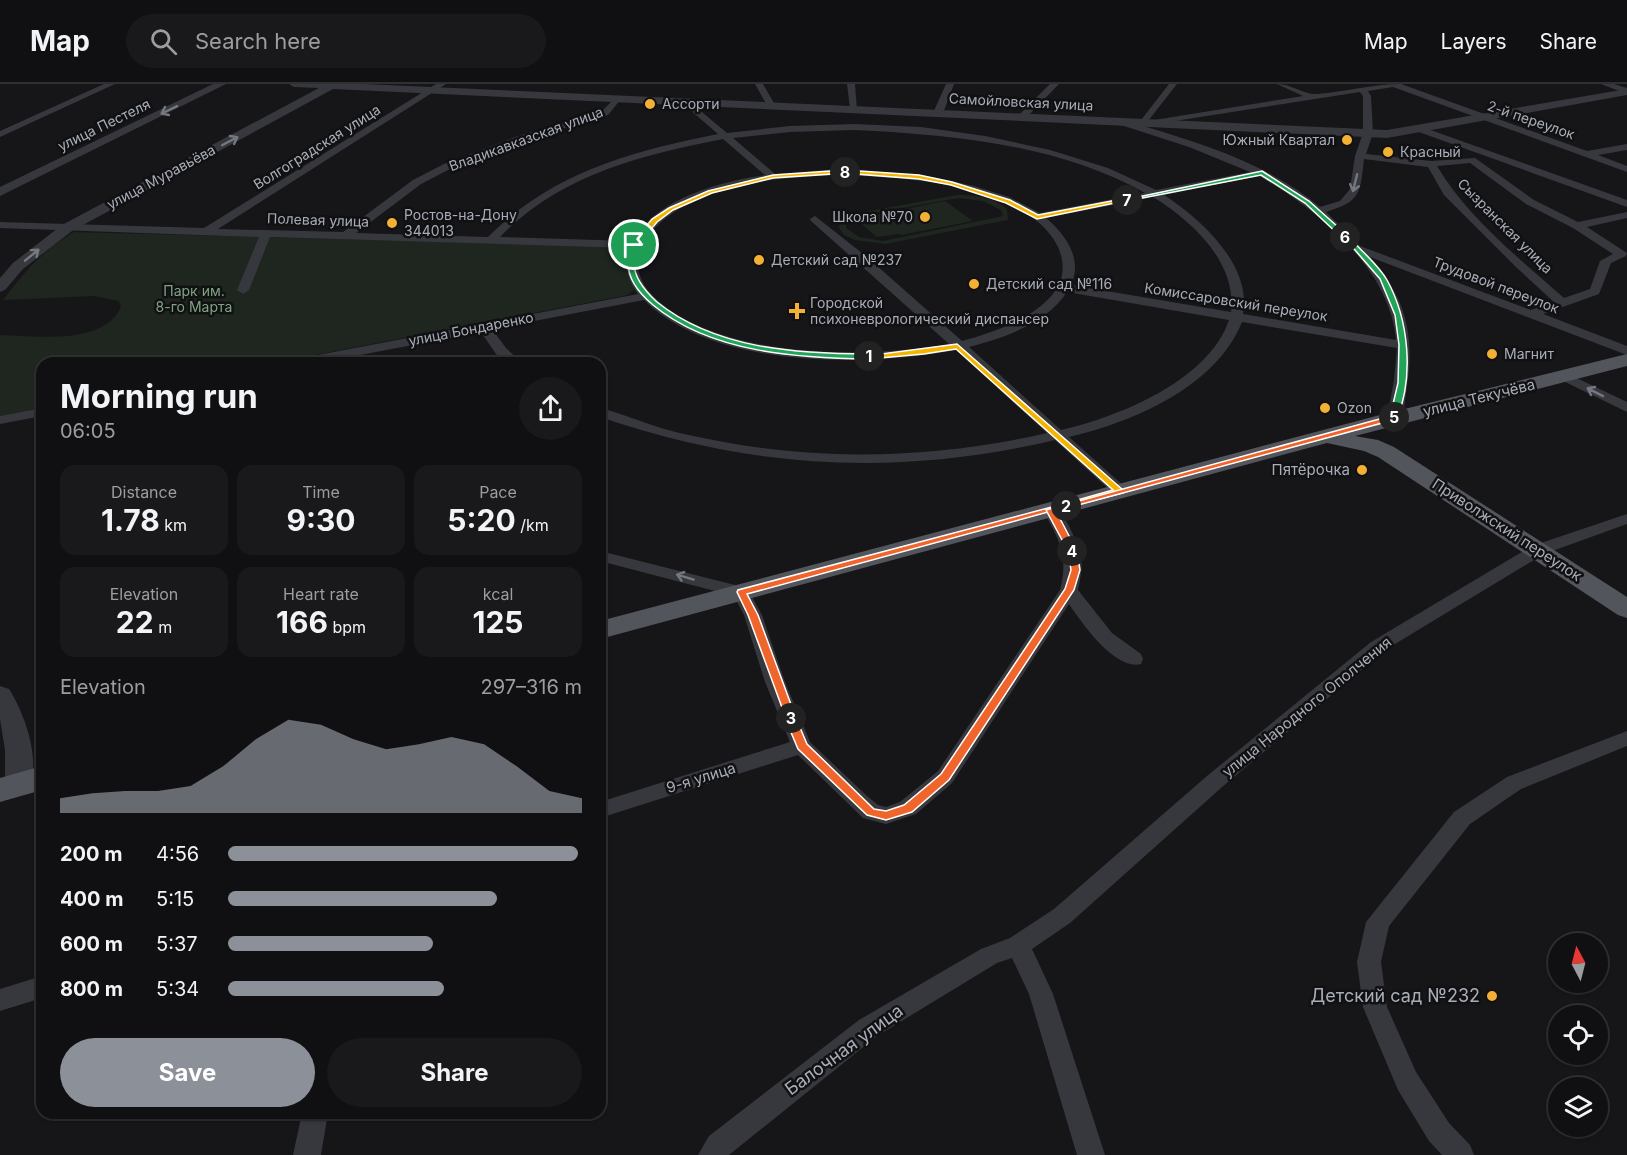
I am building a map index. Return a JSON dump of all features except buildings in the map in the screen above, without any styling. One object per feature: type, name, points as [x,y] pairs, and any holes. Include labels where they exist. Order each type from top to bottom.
[{"type":"main road","name":"улица Текучёва","points":[[606,628],[1391,419],[1627,360]]},
{"type":"main road","points":[[1386,452],[1378,436],[1391,419]]},
{"type":"main road","name":"Приволжский переулок","points":[[1326,437],[1360,442],[1386,452],[1627,609]]},
{"type":"street","points":[[0,134],[111,84]]},
{"type":"street","name":"улица Пестеля","points":[[0,192],[221,84]]},
{"type":"street","name":"Самойловская улица","points":[[294,84],[439,87],[617,99],[1387,134],[1627,91]]},
{"type":"street","points":[[759,84],[771,105]]},
{"type":"street","points":[[851,84],[854,109]]},
{"type":"street","points":[[938,113],[950,84]]},
{"type":"street","points":[[1022,117],[1055,84]]},
{"type":"street","points":[[1147,123],[1173,84]]},
{"type":"street","points":[[1281,84],[1313,97]]},
{"type":"street","points":[[1147,123],[1394,84]]},
{"type":"street","name":"2-й переулок","points":[[1394,84],[1627,169]]},
{"type":"street","points":[[1605,84],[1627,91]]},
{"type":"street","name":"улица Муравьёва","points":[[0,287],[18,266],[67,228],[333,85]]},
{"type":"street","name":"Волгоградская улица","points":[[205,232],[439,87]]},
{"type":"street","points":[[1317,211],[1344,203],[1355,190],[1360,156],[1368,133],[1368,96],[1363,89]]},
{"type":"street","points":[[675,91],[773,177]]},
{"type":"street","name":"Владикавказская улица","points":[[345,236],[392,199],[437,171],[518,139],[605,113],[617,99]]},
{"type":"street","points":[[1121,122],[1225,157],[1262,173],[1285,186],[1317,211],[1355,247],[1383,279],[1398,315],[1403,345],[1401,383],[1391,419]]},
{"type":"street","points":[[490,241],[512,217],[566,182],[648,153],[728,136],[810,129],[870,128],[924,131],[981,138],[1080,161],[1157,194],[1198,226],[1217,249],[1229,268],[1237,292],[1239,317],[1225,345],[1197,374],[1158,399],[1109,421],[1058,436],[995,449],[890,458],[788,455],[694,441],[606,414]]},
{"type":"street","points":[[1419,129],[1627,204]]},
{"type":"street","points":[[1588,154],[1627,147]]},
{"type":"street","points":[[1360,156],[1431,164],[1472,160],[1530,202],[1624,253]]},
{"type":"street","name":"Сызранская улица","points":[[1431,164],[1448,193],[1521,266],[1564,304]]},
{"type":"street","points":[[838,172],[919,177],[981,191],[1008,201],[1037,217],[1056,233],[1067,250],[1071,268],[1064,288],[1045,309],[1017,327],[957,346],[877,356],[830,356],[775,350],[730,340],[694,328],[666,313],[646,296],[635,280],[631,263],[634,245],[654,220],[671,209],[710,192],[773,177],[838,172]]},
{"type":"street","points":[[1037,217],[1262,173]]},
{"type":"street","points":[[1577,226],[1627,215]]},
{"type":"street","points":[[815,219],[863,259],[1120,491]]},
{"type":"street","name":"Полевая улица","points":[[0,225],[634,245]]},
{"type":"street","points":[[243,290],[266,234]]},
{"type":"street","name":"Трудовой переулок","points":[[1355,247],[1627,351]]},
{"type":"street","points":[[1532,314],[1595,291],[1606,261],[1624,253]]},
{"type":"street","name":"Комиссаровский переулок","points":[[1064,288],[1403,345]]},
{"type":"street","name":"улица Бондаренко","points":[[332,357],[646,296]]},
{"type":"street","points":[[484,327],[508,357]]},
{"type":"street","points":[[1564,376],[1627,408]]},
{"type":"street","points":[[0,420],[36,413]]},
{"type":"street","points":[[606,558],[741,592],[753,615],[776,682],[802,746],[871,812],[886,816],[908,808],[945,777],[1069,590],[1075,570],[1072,551],[1051,510]]},
{"type":"street","name":"улица Народного Ополчения","points":[[1018,945],[1062,916],[1214,782],[1378,646],[1538,550],[1627,519]]},
{"type":"street","points":[[1069,590],[1099,632],[1116,649],[1134,659]]},
{"type":"street","points":[[0,695],[10,709],[16,775]]},
{"type":"street","points":[[1460,1155],[1440,1132],[1407,1081],[1375,1007],[1368,962],[1378,922],[1462,818],[1514,783],[1627,738]]},
{"type":"street","name":"9-я улица","points":[[606,808],[802,746]]},
{"type":"street","points":[[1018,945],[1041,994],[1091,1155]]},
{"type":"street","name":"Балочная улица","points":[[712,1155],[719,1146],[868,1028],[989,956],[1018,945]]},
{"type":"street","points":[[0,1000],[36,989]]},
{"type":"street","points":[[307,1155],[314,1119]]},
{"type":"green space","points":[[963,195],[984,198],[1002,205],[1007,209],[1008,220],[885,244],[855,240],[844,235],[839,228],[840,221],[848,215]],"holes":[[[958,198],[983,201],[1001,210],[1003,216],[883,241],[859,237],[846,228],[847,222],[853,217]]]},
{"type":"green space","points":[[945,201],[973,221],[901,235],[877,237],[856,220],[877,217],[875,215]]},
{"type":"green space","name":"Парк им. 8-го Марта","points":[[74,232],[607,246],[627,252],[628,267],[637,287],[628,295],[304,357],[36,357],[36,409],[0,416],[0,335],[49,337],[84,333],[100,328],[112,319],[121,307],[119,301],[94,296],[3,300],[35,262]]},
{"type":"place","name":"Ассорти","points":[[650,104]]},
{"type":"place","name":"Южный Квартал","points":[[1347,140]]},
{"type":"place","name":"Красный","points":[[1388,152]]},
{"type":"place","name":"Школа №70","points":[[925,217]]},
{"type":"place","name":"Ростов-на-Дону 344013","points":[[392,223]]},
{"type":"place","name":"Детский сад №237","points":[[759,260]]},
{"type":"place","name":"Детский сад №116","points":[[974,284]]},
{"type":"place","name":"Городской психоневрологический диспансер","points":[[797,311]]},
{"type":"place","name":"Магнит","points":[[1492,354]]},
{"type":"place","name":"Ozon","points":[[1325,408]]},
{"type":"place","name":"Пятёрочка","points":[[1362,470]]},
{"type":"place","name":"Детский сад №232","points":[[1492,996]]},
{"type":"route","points":[[838,172],[919,177],[981,191],[1008,201],[1037,217],[1262,173],[1285,186],[1335,226],[1383,279],[1398,315],[1403,345],[1401,383],[1394,419],[1051,510],[1072,551],[1075,570],[1069,590],[945,777],[908,808],[886,816],[871,812],[859,802],[802,746],[776,682],[753,615],[741,592],[1120,491],[957,346],[924,352],[877,356],[830,356],[775,350],[730,340],[694,328],[666,313],[646,296],[635,280],[631,263],[634,245],[654,220],[671,209],[710,192],[773,177],[838,172]]}]
